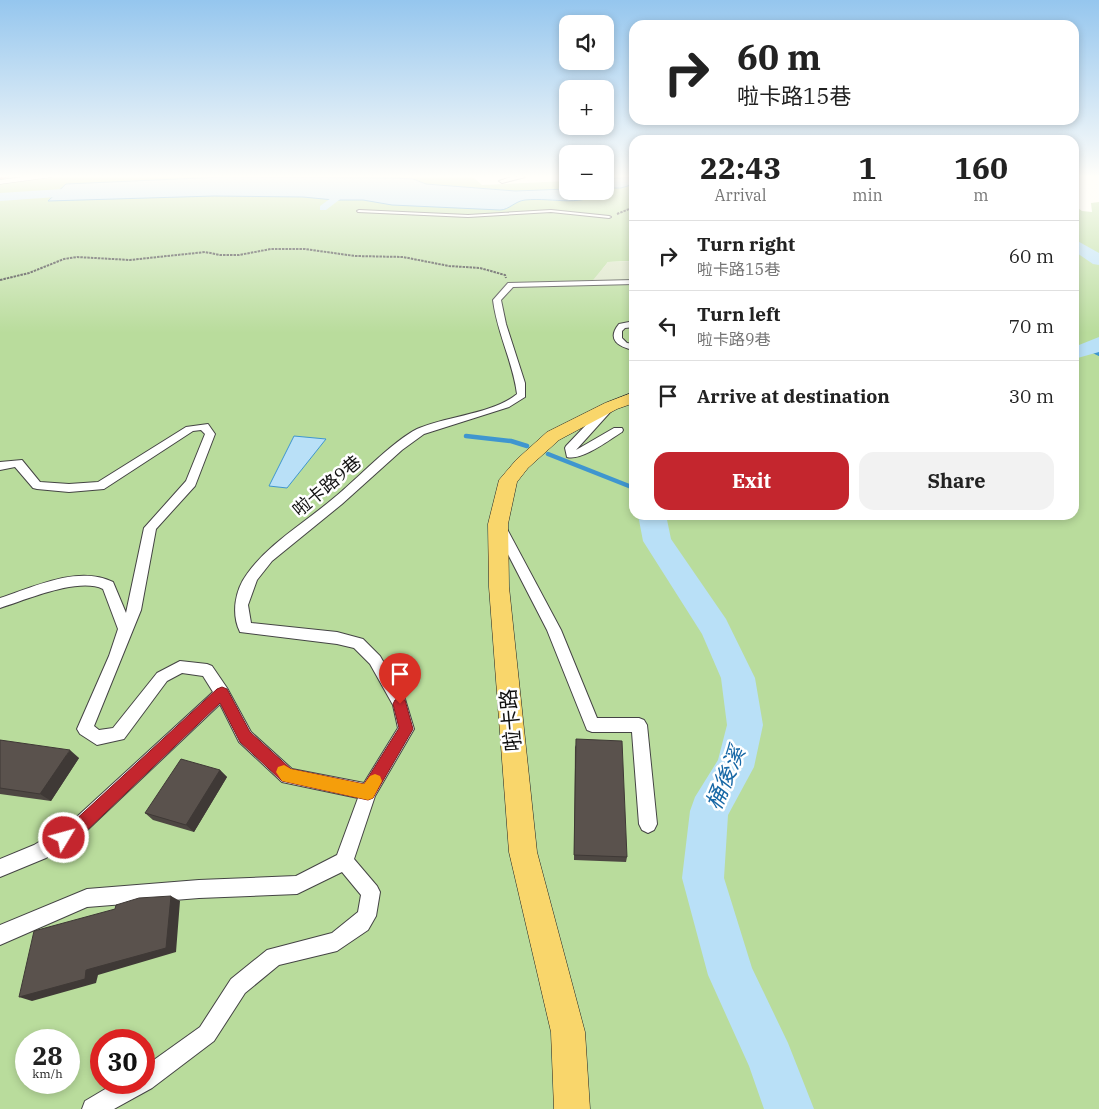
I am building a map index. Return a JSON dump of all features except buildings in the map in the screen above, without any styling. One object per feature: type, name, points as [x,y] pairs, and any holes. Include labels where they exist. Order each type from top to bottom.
[{"type":"main road","name":"啦卡路","points":[[572,1109],[568,1032],[523,852],[499,587],[498,524],[508,480],[522,464],[552,436],[611,406],[629,400]]},
{"type":"street","points":[[511,285],[629,282]]},
{"type":"street","name":"啦卡路9巷","points":[[368,792],[406,729],[400,704],[375,660],[358,644],[344,640],[245,628],[241,605],[251,578],[268,558],[338,501],[398,448],[420,432],[504,405],[522,395],[521,379],[498,313],[498,300],[511,285]]},
{"type":"street","points":[[629,325],[622,326],[618,331],[618,338],[624,344],[629,346]]},
{"type":"street","points":[[611,406],[570,448],[571,455],[581,452],[618,430]]},
{"type":"street","points":[[0,466],[18,463],[37,485],[69,488],[100,486],[190,429],[204,426],[210,434],[191,483],[150,528],[134,610],[85,729],[96,738],[118,734],[162,676],[180,667],[207,670],[222,693],[245,737],[288,776],[368,792],[344,861],[297,884],[199,889],[87,898],[0,935]]},
{"type":"street","points":[[498,524],[554,630],[592,725],[639,725],[648,824]]},
{"type":"street","points":[[0,602],[77,580],[104,582],[115,601],[125,629]]},
{"type":"street","points":[[0,868],[40,852],[75,830],[222,693]]},
{"type":"street","points":[[155,1072],[207,1034],[238,986],[274,957],[337,940],[361,924],[367,916],[371,892],[344,861]]},
{"type":"street","points":[[93,1109],[119,1094]]},
{"type":"path","points":[[0,280],[30,273],[64,259],[77,257],[130,260],[198,252],[239,255],[271,249],[305,249],[355,256],[403,257],[449,266],[480,268],[505,275],[511,285]]},
{"type":"green space","points":[[0,229],[629,229],[629,261],[608,262],[594,280],[629,279],[629,520],[1079,520],[1079,229],[1099,229],[1099,1109],[0,1109]]},
{"type":"green space","points":[[629,261],[629,279],[593,280],[608,262]]},
{"type":"water","points":[[294,436],[326,439],[287,488],[269,486]]},
{"type":"waterway","name":"桶後溪","points":[[1079,247],[1099,260]]},
{"type":"waterway","name":"桶後溪","points":[[1079,352],[1089,349],[1099,343]]},
{"type":"waterway","points":[[1089,349],[1099,354]]},
{"type":"waterway","points":[[466,436],[511,441],[527,446]]},
{"type":"waterway","points":[[548,454],[629,486]]},
{"type":"waterway","name":"桶後溪","points":[[653,520],[657,541],[715,628],[738,678],[745,725],[735,767],[709,811],[703,878],[731,975],[771,1060],[789,1109]]},
{"type":"slow traffic","points":[[284,772],[288,776],[368,792],[375,781]]},
{"type":"route","points":[[64,838],[75,830],[222,693],[245,737],[288,776],[368,792],[406,729],[400,704]]}]
